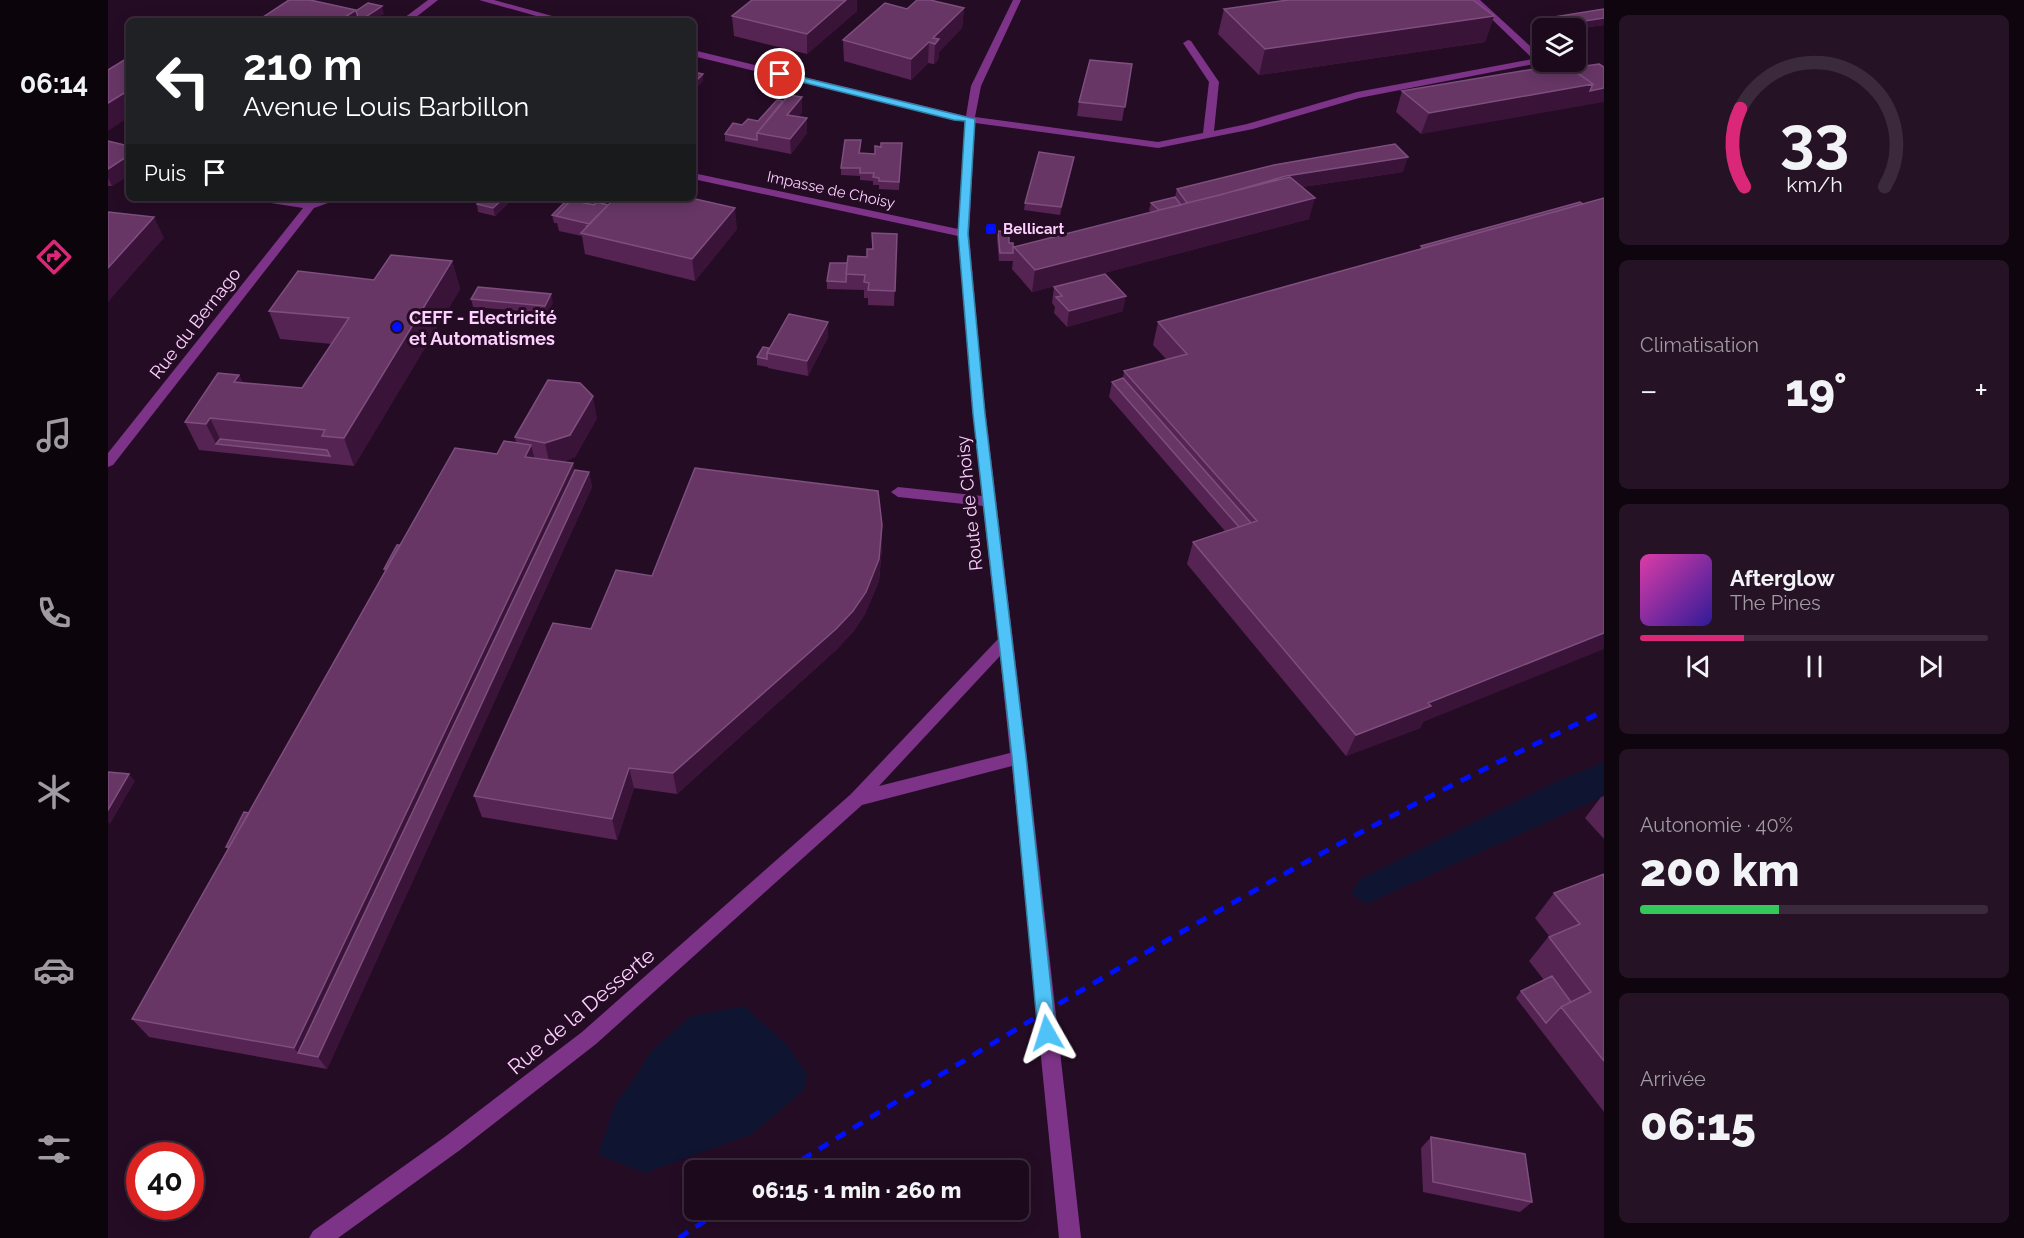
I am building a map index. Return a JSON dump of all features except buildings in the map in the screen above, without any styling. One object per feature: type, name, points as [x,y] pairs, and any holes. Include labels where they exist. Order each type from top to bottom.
[{"type":"street","points":[[409,18],[434,0]]},
{"type":"street","points":[[483,0],[553,18]]},
{"type":"street","name":"Route de Choisy","points":[[1017,0],[976,86],[970,119],[963,234],[988,502],[1019,757],[1044,1010],[1070,1238]]},
{"type":"street","points":[[696,54],[954,117],[1158,145],[1249,127],[1357,95],[1540,60],[1476,1]]},
{"type":"street","points":[[1188,43],[1214,82],[1208,135]]},
{"type":"street","name":"Impasse de Choisy","points":[[696,177],[963,234]]},
{"type":"street","points":[[278,201],[310,206],[327,201]]},
{"type":"street","name":"Rue du Bernago","points":[[108,462],[310,206]]},
{"type":"street","points":[[898,492],[988,502]]},
{"type":"street","name":"Rue de la Desserte","points":[[320,1238],[453,1143],[589,1038],[857,799],[1004,642]]},
{"type":"street","name":"Rue de la Desserte","points":[[857,799],[1019,757]]},
{"type":"shaded area","points":[[1604,762],[1604,796],[1366,904],[1351,894],[1360,879],[1553,783]]},
{"type":"shaded area","points":[[744,1006],[787,1045],[807,1074],[804,1090],[752,1134],[645,1173],[598,1155],[616,1102],[652,1050],[691,1016]]},
{"type":"railway","points":[[801,1160],[1035,1018],[1224,908],[1405,809],[1604,711]]},
{"type":"railway","points":[[679,1238],[706,1220]]},
{"type":"place","name":"Bellicart","points":[[991,229]]},
{"type":"place","name":"CEFF - Electricité et Automatismes","points":[[397,327]]},
{"type":"route","points":[[780,74],[970,119],[963,234],[979,414],[1019,757],[1047,1033]]}]
